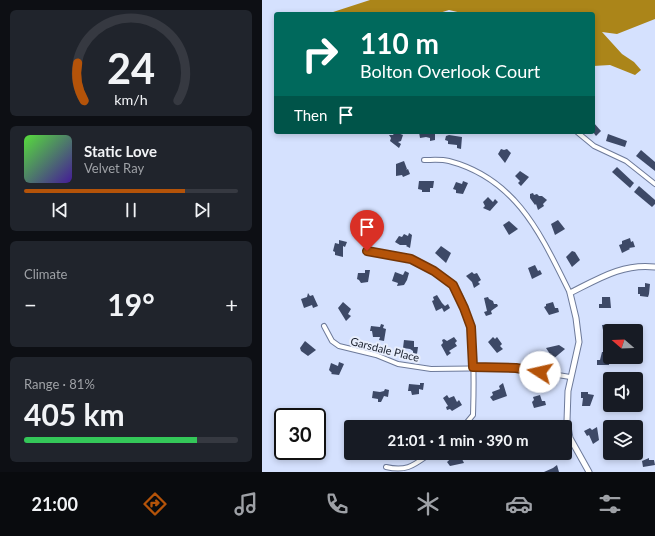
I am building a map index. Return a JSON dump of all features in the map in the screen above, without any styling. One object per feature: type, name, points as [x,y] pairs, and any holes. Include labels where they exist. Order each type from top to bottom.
[{"type":"street","points":[[579,134],[594,146],[624,160],[655,184]]},
{"type":"street","points":[[424,160],[448,160],[490,179],[515,199],[542,238],[570,293],[576,318],[579,342],[570,377],[567,405],[570,438],[588,472]]},
{"type":"street","points":[[367,251],[411,259],[434,271],[453,285],[471,327],[474,415],[469,420]]},
{"type":"street","points":[[570,293],[627,268],[643,266],[655,267]]},
{"type":"street","name":"Garsdale Place","points":[[324,326],[332,341],[339,346],[376,355],[398,364],[431,369],[473,367],[516,368],[570,377]]},
{"type":"street","points":[[386,467],[398,470],[412,467],[422,460]]},
{"type":"shaded area","points":[[370,0],[655,0],[655,19],[617,34],[602,32],[622,54],[634,62],[641,70],[635,75],[610,65],[595,66],[595,12],[458,12],[449,10],[442,12],[333,12]]},
{"type":"building","points":[[595,124],[601,131],[596,136],[594,134]]},
{"type":"building","points":[[419,134],[435,134],[435,140],[430,141],[430,138],[426,137],[420,138]]},
{"type":"building","points":[[608,134],[627,141],[625,147],[606,141]]},
{"type":"building","points":[[389,135],[403,135],[401,141],[398,142],[401,144],[399,148],[390,141],[391,138]]},
{"type":"building","points":[[446,136],[462,137],[461,149],[457,148],[457,145],[448,144],[448,141],[445,140]]},
{"type":"building","points":[[501,149],[507,149],[511,153],[505,163],[498,154]]},
{"type":"building","points":[[641,150],[655,162],[655,171],[636,156]]},
{"type":"building","points":[[404,161],[406,170],[408,169],[410,174],[403,177],[402,175],[396,176],[396,164]]},
{"type":"building","points":[[617,167],[634,183],[630,188],[612,172]]},
{"type":"building","points":[[520,171],[529,177],[521,186],[518,183],[520,181],[515,176]]},
{"type":"building","points":[[419,181],[434,181],[433,188],[430,188],[430,192],[422,192],[422,190],[418,189]]},
{"type":"building","points":[[463,181],[468,183],[463,194],[456,193],[456,190],[453,189],[456,182],[462,184]]},
{"type":"building","points":[[639,186],[655,200],[655,204],[652,207],[634,192]]},
{"type":"building","points":[[533,193],[534,195],[537,194],[542,196],[547,200],[543,204],[544,206],[538,210],[536,204],[535,205],[530,198],[530,194]]},
{"type":"building","points":[[488,197],[493,202],[495,199],[498,202],[490,211],[483,208],[485,206],[483,202]]},
{"type":"building","points":[[361,219],[374,221],[373,233],[369,232],[369,229],[360,228]]},
{"type":"building","points":[[558,220],[565,229],[555,235],[551,224]]},
{"type":"building","points":[[509,221],[518,229],[509,235],[503,225]]},
{"type":"building","points":[[409,233],[412,235],[410,248],[406,246],[407,245],[400,245],[395,242],[399,236],[402,237],[404,234],[408,236]]},
{"type":"building","points":[[630,238],[635,247],[629,248],[630,249],[622,253],[619,245],[622,244],[622,241]]},
{"type":"building","points":[[339,240],[347,242],[345,247],[343,246],[343,257],[335,255],[335,252],[333,251],[335,243],[339,244]]},
{"type":"building","points":[[441,246],[451,253],[446,263],[435,253]]},
{"type":"building","points":[[572,251],[575,252],[580,260],[572,267],[566,257]]},
{"type":"building","points":[[535,265],[538,271],[540,270],[542,274],[532,279],[528,268]]},
{"type":"building","points":[[365,270],[370,270],[368,282],[361,283],[357,279],[358,273],[365,273]]},
{"type":"building","points":[[405,271],[409,273],[407,280],[404,285],[397,286],[398,283],[392,281],[395,272],[403,275]]},
{"type":"building","points":[[472,272],[474,274],[477,273],[481,280],[478,282],[480,284],[474,288],[472,282],[466,276]]},
{"type":"building","points":[[645,283],[650,284],[648,297],[640,296],[640,294],[638,294],[638,287],[645,287]]},
{"type":"building","points":[[308,293],[310,296],[313,295],[318,306],[313,308],[312,305],[304,308],[301,299],[307,297]]},
{"type":"building","points":[[437,295],[445,306],[448,304],[450,308],[444,312],[442,308],[436,311],[432,301],[434,300],[433,297]]},
{"type":"building","points":[[488,297],[498,306],[491,311],[492,314],[486,316],[484,312],[487,311],[484,298]]},
{"type":"building","points":[[602,297],[610,297],[611,308],[599,308],[599,304],[602,304]]},
{"type":"building","points":[[343,302],[351,309],[348,314],[351,316],[346,321],[338,308]]},
{"type":"building","points":[[553,302],[555,308],[558,308],[559,312],[549,315],[544,307],[546,304]]},
{"type":"building","points":[[381,324],[384,325],[383,328],[386,329],[384,341],[379,340],[380,337],[373,337],[372,331],[370,331],[371,326],[380,327]]},
{"type":"building","points":[[454,337],[457,341],[455,343],[457,346],[449,351],[451,353],[447,356],[441,345],[443,343],[442,340],[444,339],[447,341]]},
{"type":"building","points":[[493,337],[495,339],[497,337],[502,344],[500,346],[503,349],[497,353],[488,342]]},
{"type":"building","points":[[404,340],[414,341],[414,347],[418,347],[417,354],[413,353],[410,349],[403,348]]},
{"type":"building","points":[[305,341],[316,350],[308,356],[301,351],[300,348]]},
{"type":"building","points":[[559,345],[565,349],[552,360],[548,355],[550,354],[546,348]]},
{"type":"building","points":[[602,352],[603,364],[609,365],[597,365],[597,360],[600,360]]},
{"type":"building","points":[[339,362],[344,364],[339,375],[331,374],[332,373],[329,370],[331,363],[338,366]]},
{"type":"building","points":[[420,383],[424,383],[423,390],[419,389],[419,394],[412,395],[411,391],[408,391],[409,384],[420,385]]},
{"type":"building","points":[[503,383],[507,396],[493,401],[490,397],[493,395],[492,392],[500,389],[499,386]]},
{"type":"building","points":[[385,389],[389,390],[388,397],[384,396],[381,402],[378,402],[378,399],[372,398],[373,391],[380,392],[384,391]]},
{"type":"building","points":[[581,392],[588,392],[588,394],[594,395],[590,406],[582,406],[583,398],[581,398]]},
{"type":"building","points":[[447,395],[449,398],[454,396],[457,402],[459,400],[462,405],[452,411],[450,409],[447,410],[446,407],[448,406],[443,398]]},
{"type":"building","points":[[540,395],[542,401],[545,401],[546,405],[534,408],[532,402],[534,400],[533,397]]},
{"type":"building","points":[[597,427],[599,440],[593,444],[589,435],[587,436],[584,431],[590,428],[592,430]]},
{"type":"building","points":[[649,458],[649,460],[654,460],[655,465],[643,467],[642,461]]},
{"type":"building","points":[[449,460],[462,460],[464,463],[450,466],[447,462]]},
{"type":"building","points":[[557,465],[559,472],[544,472],[553,468]]},
{"type":"route","points":[[367,251],[411,259],[434,271],[453,285],[471,327],[473,367],[516,368],[540,372]]}]
